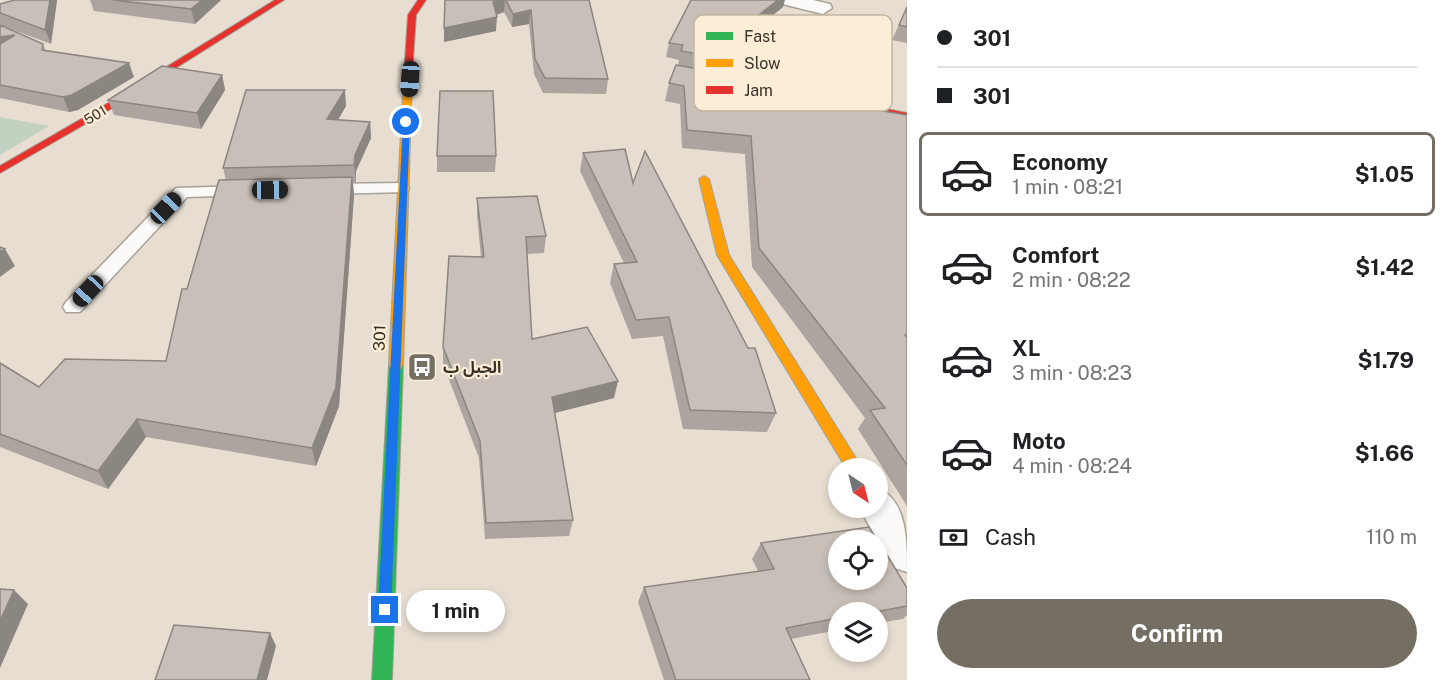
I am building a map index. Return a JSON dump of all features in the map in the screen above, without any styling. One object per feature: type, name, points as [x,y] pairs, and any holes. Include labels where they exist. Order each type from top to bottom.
[{"type":"street","name":"501","points":[[0,170],[98,113],[280,0]]},
{"type":"street","name":"301","points":[[382,680],[401,188],[410,79],[410,29],[412,15],[422,0]]},
{"type":"street","points":[[789,0],[823,8]]},
{"type":"street","points":[[881,111],[907,116]]},
{"type":"street","points":[[704,179],[723,255],[848,458]]},
{"type":"street","points":[[886,518],[907,553]]},
{"type":"lane","points":[[309,190],[401,188]]},
{"type":"lane","points":[[73,307],[182,192],[263,190]]},
{"type":"green space","points":[[0,117],[49,126],[0,155]]},
{"type":"building","points":[[15,0],[50,0],[45,30],[0,13],[0,4]]},
{"type":"building","points":[[113,0],[202,0],[191,9]]},
{"type":"building","points":[[445,0],[500,0],[493,2],[497,17],[444,28]]},
{"type":"building","points":[[506,0],[589,0],[608,79],[545,78],[535,59],[531,10],[513,14]]},
{"type":"building","points":[[691,0],[778,0],[759,15],[694,15],[694,53],[681,51],[683,45],[669,43]]},
{"type":"building","points":[[907,7],[907,27],[899,25]]},
{"type":"building","points":[[0,25],[43,44],[42,50],[129,63],[72,95],[63,97],[0,85],[0,44],[15,35],[0,37]]},
{"type":"building","points":[[676,65],[694,68],[694,111],[883,111],[907,115],[907,334],[905,335],[907,338],[907,465],[870,410],[885,408],[759,248],[751,136],[687,130],[684,86],[669,83]]},
{"type":"building","points":[[162,66],[222,75],[197,113],[108,100]]},
{"type":"building","points":[[246,90],[345,90],[327,119],[370,122],[355,155],[354,165],[223,168]]},
{"type":"building","points":[[440,91],[493,91],[496,156],[437,156]]},
{"type":"building","points":[[625,149],[633,183],[645,151],[748,348],[755,348],[776,413],[690,410],[669,317],[636,320],[614,264],[637,262],[583,153]]},
{"type":"building","points":[[352,177],[336,387],[312,448],[137,419],[98,471],[0,434],[0,363],[39,387],[65,359],[166,361],[182,289],[187,289],[219,180]]},
{"type":"building","points":[[537,196],[546,236],[526,237],[532,339],[587,327],[618,381],[552,397],[573,520],[486,523],[480,441],[443,347],[449,256],[484,257],[477,198]]},
{"type":"building","points":[[869,527],[871,530],[849,530]]},
{"type":"building","points":[[828,533],[828,590],[888,590],[888,557],[907,588],[907,606],[888,610],[888,602],[828,602],[828,620],[786,628],[810,680],[676,680],[644,587],[774,569],[761,543]]},
{"type":"building","points":[[0,589],[14,590],[0,621]]},
{"type":"building","points":[[174,625],[270,633],[257,680],[155,680]]},
{"type":"traffic: fast","points":[[382,680],[396,365]]},
{"type":"traffic: slow","points":[[396,365],[408,75]]},
{"type":"traffic: slow","points":[[704,179],[723,255],[848,458]]},
{"type":"traffic: jam","points":[[0,170],[98,113],[280,0]]},
{"type":"traffic: jam","points":[[408,75],[412,15],[422,0]]},
{"type":"traffic: jam","points":[[882,111],[907,116]]},
{"type":"place","name":"الجبل ب","points":[[422,367]]},
{"type":"route","points":[[385,610],[401,188],[406,122]]}]
